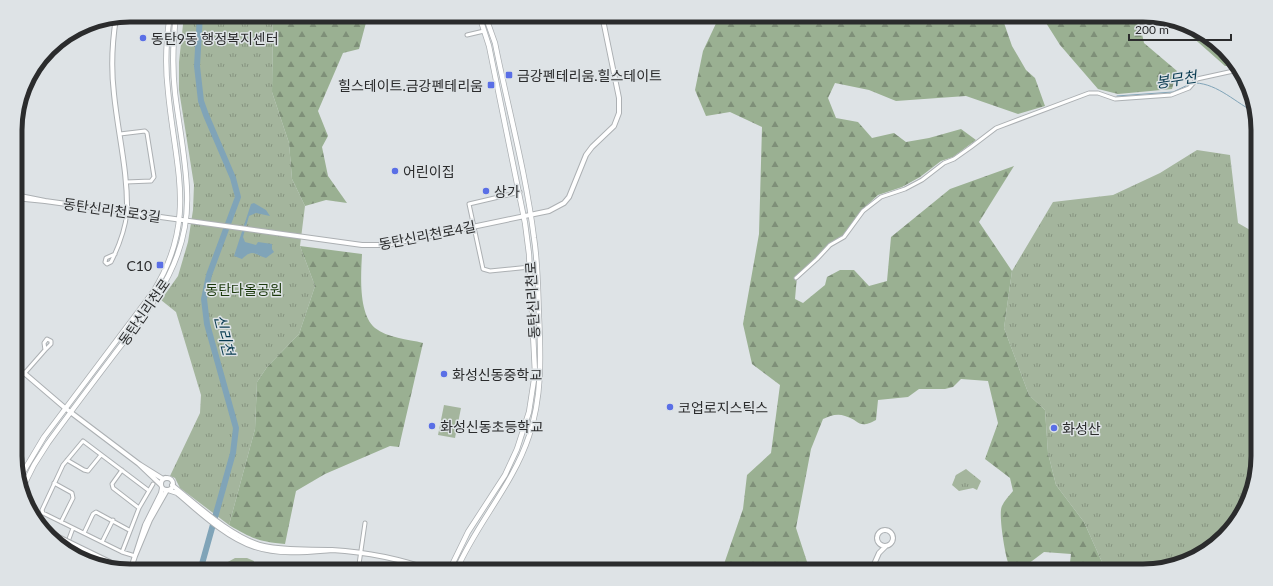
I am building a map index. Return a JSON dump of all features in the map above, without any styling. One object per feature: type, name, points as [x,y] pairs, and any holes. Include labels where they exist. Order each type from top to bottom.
[{"type":"highway","points":[[61,539],[108,562]]},
{"type":"main road","name":"동탄신리천로","points":[[23,471],[37,447],[65,408],[158,284],[173,249],[180,220],[180,184],[167,80],[167,40],[169,22]]},
{"type":"main road","name":"동탄신리천로","points":[[26,483],[42,451],[158,296],[178,255],[186,221],[187,186],[173,69],[176,22]]},
{"type":"main road","name":"동탄신리천로","points":[[452,564],[468,532],[511,463],[523,435],[529,412],[535,366],[530,267],[524,216],[485,31],[482,22]]},
{"type":"main road","name":"동탄신리천로","points":[[459,564],[468,545],[518,465],[529,437],[541,380],[536,253],[531,215],[495,43],[488,22]]},
{"type":"street","name":"동탄신리천로4길","points":[[196,223],[352,245],[386,245],[549,211],[564,203],[573,192],[589,151],[610,132],[620,114],[619,98],[603,22]]},
{"type":"street","points":[[115,254],[123,234],[127,212],[126,182],[114,93],[113,54],[116,23]]},
{"type":"street","points":[[467,35],[485,31]]},
{"type":"street","points":[[796,278],[817,259],[827,247],[844,237],[863,211],[881,197],[905,189],[922,180],[944,162],[954,159],[996,128],[1089,93],[1098,93],[1115,99],[1171,95],[1180,92],[1191,86],[1194,81],[1208,75],[1233,71]]},
{"type":"street","points":[[120,134],[147,133],[154,177],[151,180],[126,182]]},
{"type":"street","points":[[469,204],[520,192]]},
{"type":"street","name":"동탄신리천로3길","points":[[22,198],[196,223]]},
{"type":"street","points":[[468,199],[483,269],[490,271],[530,267]]},
{"type":"street","points":[[45,350],[23,373],[65,408],[139,464],[163,479],[165,478],[171,480],[172,485],[184,497],[227,529],[248,541],[265,546],[362,552],[400,559],[414,564]]},
{"type":"street","points":[[84,436],[83,441],[67,460],[54,482],[42,510],[43,513],[122,552],[135,556]]},
{"type":"street","points":[[83,441],[148,490]]},
{"type":"street","points":[[67,460],[88,471],[101,455]]},
{"type":"street","points":[[139,464],[161,486],[184,497]]},
{"type":"street","points":[[122,470],[112,484],[113,488],[138,508]]},
{"type":"street","points":[[132,564],[141,535],[161,493],[161,486],[165,478]]},
{"type":"street","points":[[54,482],[72,493],[73,498],[61,522]]},
{"type":"street","points":[[122,552],[138,508],[152,484]]},
{"type":"street","points":[[135,556],[153,514],[172,485]]},
{"type":"street","points":[[84,533],[93,514],[96,512],[129,530]]},
{"type":"street","points":[[102,542],[113,520]]},
{"type":"street","points":[[359,564],[365,523]]},
{"type":"street","points":[[68,544],[73,528]]},
{"type":"street","points":[[874,564],[880,553],[893,540],[892,535],[888,531],[883,530],[879,532],[877,540],[880,553]]},
{"type":"street","points":[[877,540],[881,546],[887,546]]},
{"type":"green space","name":"동탄다올공원","points":[[183,22],[273,22],[272,92],[289,143],[292,179],[305,206],[300,246],[315,286],[299,334],[267,367],[257,382],[255,429],[229,525],[180,488],[175,478],[170,476],[200,413],[201,395],[176,312],[161,300],[178,276],[188,242],[193,210],[194,185],[179,90],[179,62]]},
{"type":"green space","points":[[273,22],[366,22],[359,49],[343,53],[318,111],[328,136],[322,147],[328,176],[347,203],[326,200],[305,206],[292,179],[289,143],[272,92]]},
{"type":"green space","points":[[717,22],[1004,22],[1012,46],[1026,70],[1035,78],[1045,106],[1018,114],[966,96],[896,101],[869,90],[835,83],[828,98],[836,118],[858,122],[872,138],[894,133],[906,142],[929,138],[961,129],[976,140],[953,157],[941,161],[920,177],[902,187],[878,195],[865,207],[845,234],[830,244],[797,276],[795,299],[803,303],[825,285],[827,277],[840,270],[854,270],[869,286],[887,281],[891,237],[950,189],[1014,166],[979,222],[1012,271],[1004,328],[1029,395],[1045,410],[1048,453],[1056,485],[1084,522],[1103,564],[1070,564],[1071,554],[1044,552],[1028,564],[1014,564],[1008,562],[1002,534],[1001,510],[1004,502],[1013,491],[1010,478],[985,459],[998,423],[988,381],[961,379],[953,387],[945,389],[919,389],[908,397],[878,400],[876,420],[870,423],[862,424],[842,415],[831,416],[823,419],[811,449],[796,528],[808,564],[724,564],[743,509],[747,475],[771,453],[780,385],[752,364],[743,324],[759,234],[762,127],[730,112],[706,116],[695,90],[703,51]]},
{"type":"green space","points":[[1045,22],[1140,22],[1144,43],[1177,71],[1172,89],[1118,94],[1098,89],[1060,45]]},
{"type":"green space","points":[[1189,33],[1209,44],[1230,66],[1225,66]]},
{"type":"green space","points":[[1197,150],[1230,155],[1238,223],[1251,231],[1251,456],[1249,477],[1243,497],[1233,516],[1214,537],[1203,546],[1191,553],[1164,562],[1150,564],[1103,564],[1084,522],[1056,485],[1048,453],[1045,410],[1029,395],[1004,328],[1012,271],[1053,202],[1113,195],[1160,173]]},
{"type":"green space","points":[[300,246],[362,254],[361,272],[363,304],[370,322],[375,328],[385,334],[423,343],[399,447],[390,446],[325,474],[296,491],[285,544],[256,539],[229,525],[255,429],[257,382],[267,367],[299,334],[315,286]]},
{"type":"green space","points":[[444,405],[461,408],[455,438],[438,435]]},
{"type":"green space","points":[[966,469],[981,481],[977,490],[973,488],[959,491],[952,485],[956,475]]},
{"type":"green space","points":[[235,558],[247,558],[254,561],[253,564],[225,564]]},
{"type":"water","points":[[254,203],[266,210],[270,216],[256,213],[249,216],[243,237],[245,242],[256,245],[258,242],[272,244],[272,249],[274,252],[266,258],[252,253],[242,259],[234,256],[251,204]]},
{"type":"waterway","name":"신리천","points":[[200,22],[197,66],[201,101],[233,178],[238,197],[209,275],[204,299],[207,324],[236,428],[233,453],[202,564]]},
{"type":"waterway","name":"봉무천","points":[[1196,83],[1204,84],[1219,90],[1248,109]]},
{"type":"waterway","name":"봉무천","points":[[1117,96],[1173,92],[1190,84]]},
{"type":"place","name":"동탄9동 행정복지센터","points":[[143,38]]},
{"type":"place","name":"금강펜테리움.힐스테이트","points":[[509,75]]},
{"type":"place","name":"힐스테이트.금강펜테리움","points":[[491,85]]},
{"type":"place","name":"어린이집","points":[[395,171]]},
{"type":"place","name":"상가","points":[[486,191]]},
{"type":"place","name":"C10","points":[[160,265]]},
{"type":"place","name":"화성신동중학교","points":[[444,374]]},
{"type":"place","name":"코업로지스틱스","points":[[670,407]]},
{"type":"place","name":"화성신동초등학교","points":[[432,426]]},
{"type":"place","name":"화성산","points":[[1054,428]]}]
